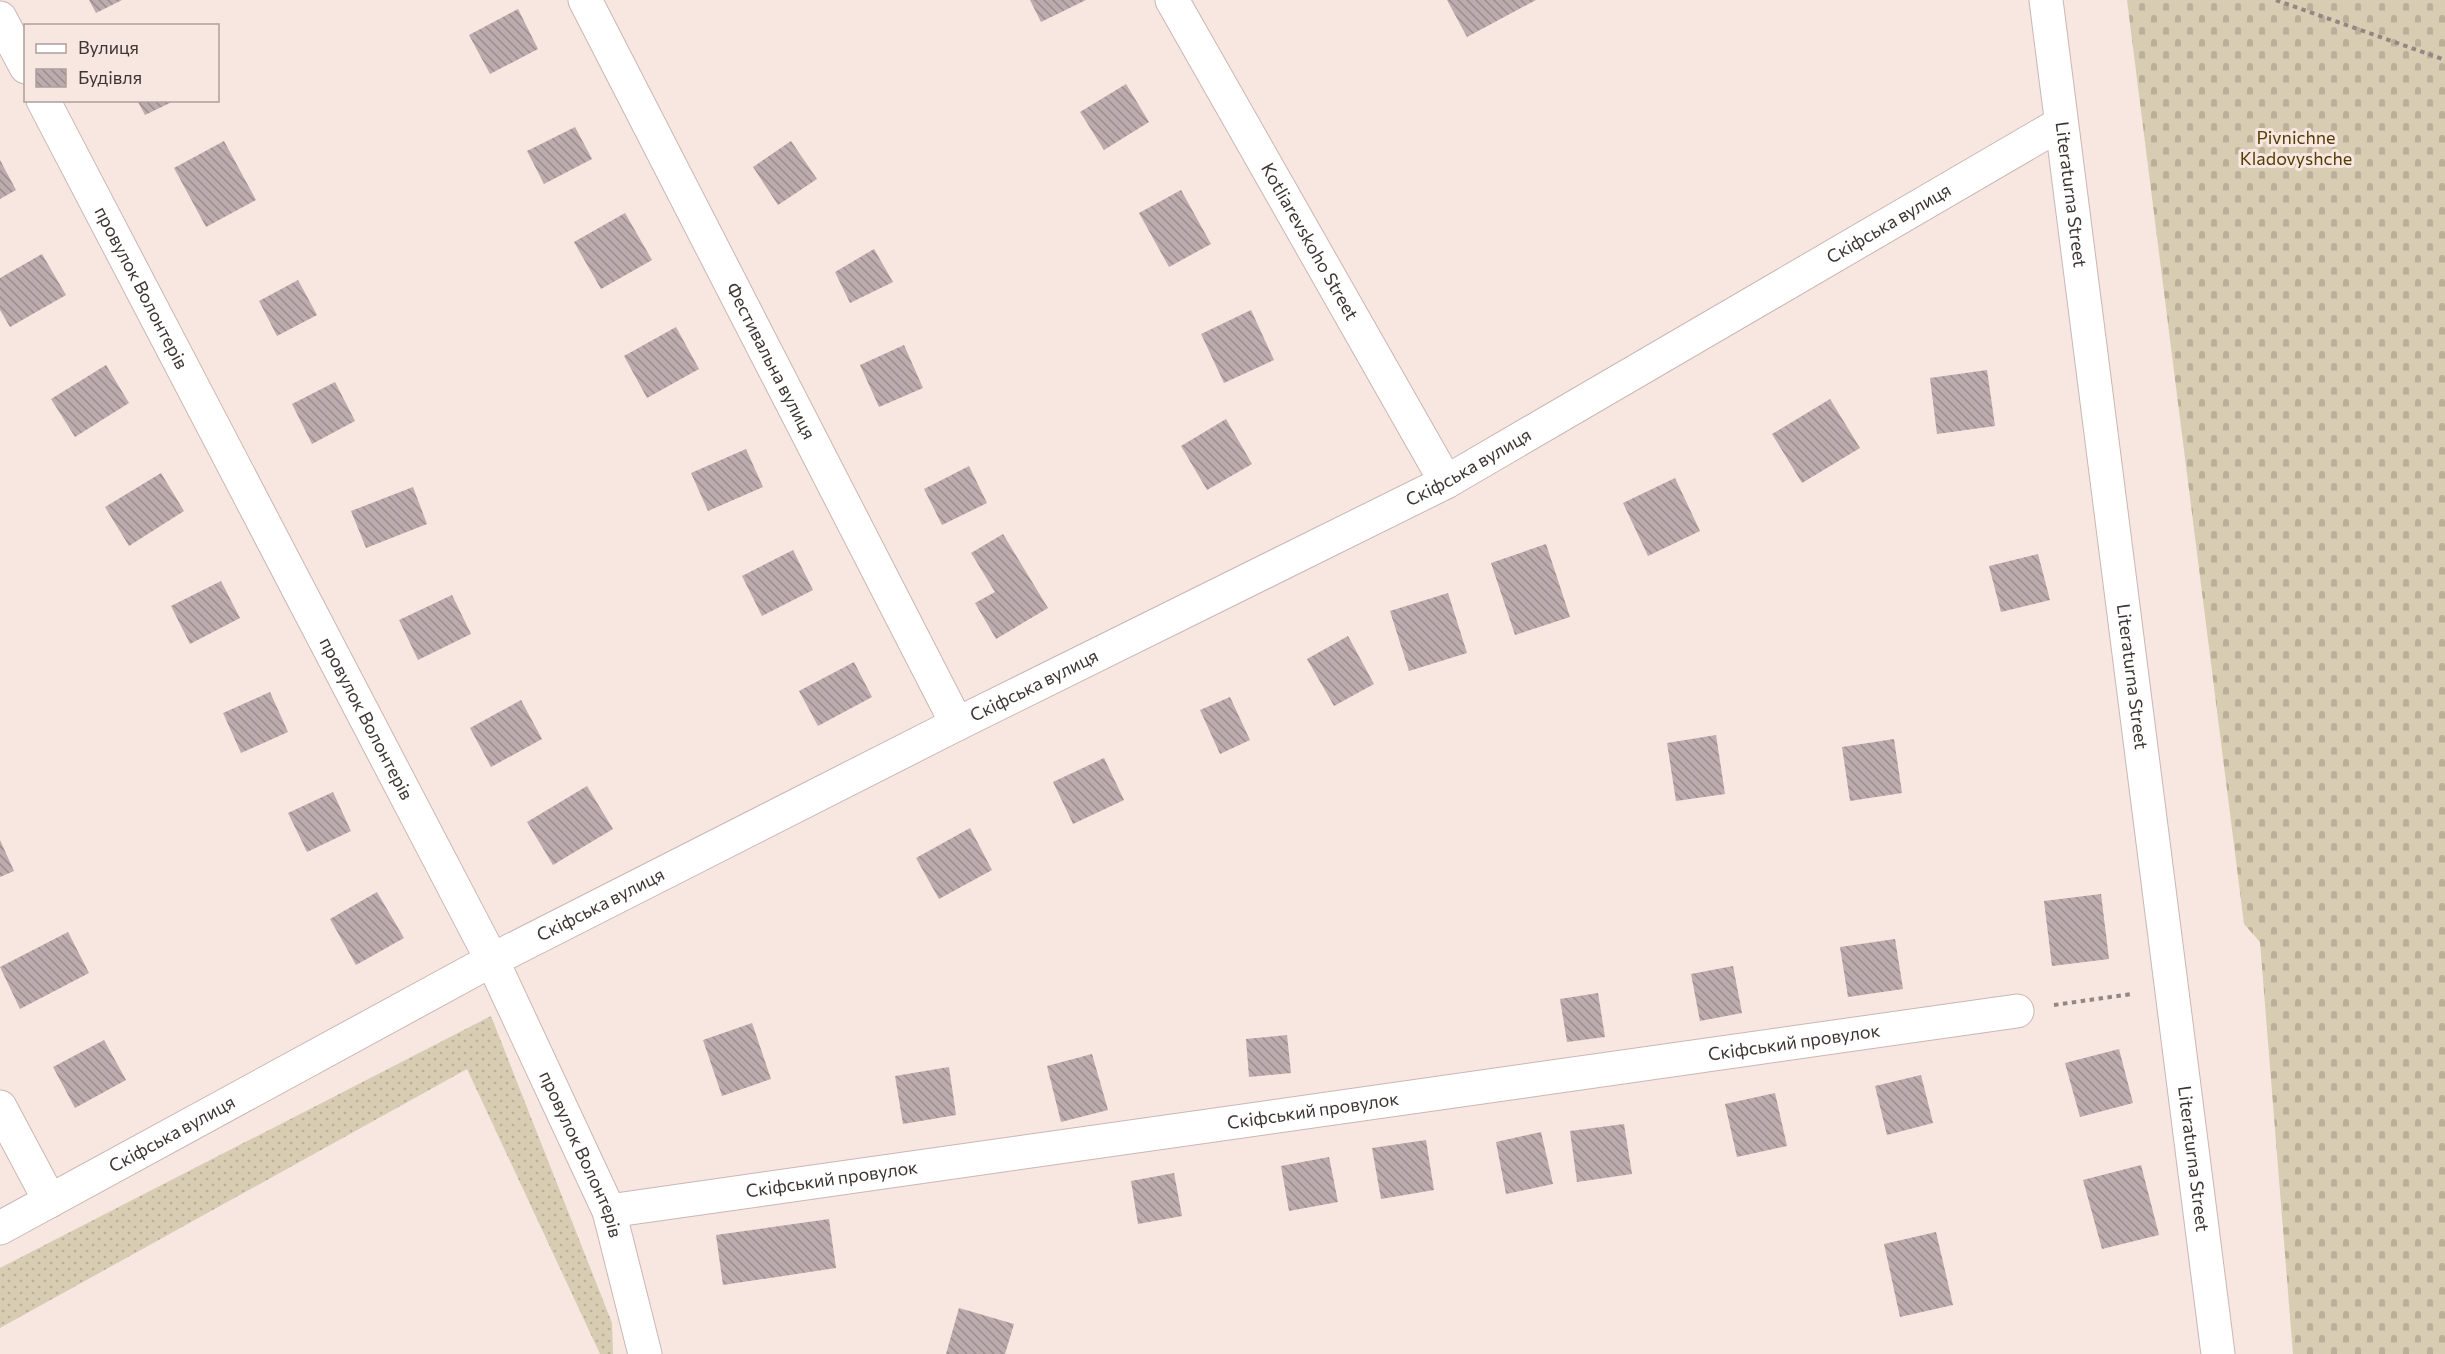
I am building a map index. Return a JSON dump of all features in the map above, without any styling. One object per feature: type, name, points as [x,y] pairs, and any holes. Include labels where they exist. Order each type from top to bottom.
[{"type":"street","name":"Фестивальна вулиця","points":[[585,0],[957,724]]},
{"type":"street","name":"Kotliarevskoho Street","points":[[1172,0],[1446,482]]},
{"type":"street","name":"Literaturna Street","points":[[2046,0],[2218,1354]]},
{"type":"street","points":[[0,18],[24,63]]},
{"type":"street","name":"провулок Волонтерів","points":[[44,102],[492,960],[609,1211],[650,1353]]},
{"type":"street","name":"Скіфська вулиця","points":[[0,1228],[492,960],[957,724],[1446,482],[2061,124]]},
{"type":"street","name":"Скіфський провулок","points":[[609,1211],[2017,1011]]},
{"type":"street","points":[[0,1107],[50,1201]]},
{"type":"path","points":[[2276,0],[2445,60]]},
{"type":"path","points":[[2017,1011],[2170,988]]},
{"type":"green space","name":"Pivnichne Kladovyshche","points":[[2127,0],[2445,0],[2445,1354],[2293,1354],[2260,942],[2244,924]]},
{"type":"green space","points":[[491,1016],[612,1323],[613,1354],[600,1354],[467,1069],[0,1328],[0,1268]]},
{"type":"building","points":[[89,0],[122,0],[96,13]]},
{"type":"building","points":[[1030,0],[1086,0],[1041,22]]},
{"type":"building","points":[[1447,0],[1536,0],[1467,37]]},
{"type":"building","points":[[518,9],[538,49],[490,74],[469,35]]},
{"type":"building","points":[[1126,84],[1149,122],[1104,150],[1080,112]]},
{"type":"building","points":[[138,102],[172,102],[145,115]]},
{"type":"building","points":[[575,127],[592,159],[544,184],[527,151]]},
{"type":"building","points":[[224,141],[256,200],[206,227],[174,168]]},
{"type":"building","points":[[791,141],[817,179],[778,205],[753,167]]},
{"type":"building","points":[[0,160],[16,190],[0,199]]},
{"type":"building","points":[[1181,190],[1211,244],[1169,267],[1139,213]]},
{"type":"building","points":[[625,213],[652,260],[601,289],[574,242]]},
{"type":"building","points":[[874,249],[893,282],[850,303],[835,272]]},
{"type":"building","points":[[42,254],[66,295],[10,327],[0,310],[0,278]]},
{"type":"building","points":[[298,280],[317,315],[277,336],[259,301]]},
{"type":"building","points":[[1251,310],[1274,360],[1224,383],[1201,334]]},
{"type":"building","points":[[676,327],[699,369],[647,398],[624,356]]},
{"type":"building","points":[[904,345],[923,388],[879,407],[860,365]]},
{"type":"building","points":[[106,365],[129,403],[75,437],[51,399]]},
{"type":"building","points":[[1987,370],[1995,426],[1937,434],[1930,378]]},
{"type":"building","points":[[335,382],[355,421],[312,444],[292,404]]},
{"type":"building","points":[[1830,399],[1860,448],[1802,483],[1772,434]]},
{"type":"building","points":[[1226,419],[1252,464],[1207,490],[1181,446]]},
{"type":"building","points":[[746,449],[763,487],[708,511],[691,473]]},
{"type":"building","points":[[969,466],[987,503],[942,525],[924,489]]},
{"type":"building","points":[[161,473],[184,511],[129,546],[105,507]]},
{"type":"building","points":[[1675,478],[1700,531],[1648,556],[1623,503]]},
{"type":"building","points":[[413,487],[427,524],[366,548],[351,511]]},
{"type":"building","points":[[1003,534],[1048,608],[996,639],[975,603],[995,592],[971,553]]},
{"type":"building","points":[[1546,544],[1570,617],[1515,635],[1491,563]]},
{"type":"building","points":[[793,550],[813,590],[762,616],[742,576]]},
{"type":"building","points":[[2038,554],[2050,600],[2001,612],[1989,566]]},
{"type":"building","points":[[221,581],[240,618],[190,644],[171,606]]},
{"type":"building","points":[[1448,593],[1467,653],[1409,671],[1390,611]]},
{"type":"building","points":[[452,595],[471,634],[418,660],[399,620]]},
{"type":"building","points":[[1348,636],[1374,684],[1334,706],[1307,659]]},
{"type":"building","points":[[854,662],[872,697],[818,726],[799,691]]},
{"type":"building","points":[[270,692],[288,732],[241,753],[223,713]]},
{"type":"building","points":[[1230,697],[1250,740],[1220,754],[1200,710]]},
{"type":"building","points":[[521,700],[542,739],[491,767],[470,728]]},
{"type":"building","points":[[1716,735],[1725,794],[1676,801],[1667,743]]},
{"type":"building","points":[[1894,739],[1902,793],[1850,801],[1842,747]]},
{"type":"building","points":[[1104,758],[1124,800],[1073,824],[1053,782]]},
{"type":"building","points":[[587,786],[613,829],[553,865],[527,822]]},
{"type":"building","points":[[333,792],[351,831],[307,852],[288,813]]},
{"type":"building","points":[[970,828],[992,870],[939,899],[916,858]]},
{"type":"building","points":[[0,840],[14,871],[0,877]]},
{"type":"building","points":[[377,892],[404,938],[356,965],[330,919]]},
{"type":"building","points":[[2101,894],[2109,959],[2052,966],[2044,901]]},
{"type":"building","points":[[68,932],[89,973],[20,1009],[0,967]]},
{"type":"building","points":[[1895,939],[1903,989],[1848,997],[1840,947]]},
{"type":"building","points":[[1733,966],[1742,1013],[1700,1021],[1691,974]]},
{"type":"building","points":[[1598,993],[1605,1037],[1567,1042],[1560,999]]},
{"type":"building","points":[[752,1023],[771,1079],[722,1096],[703,1040]]},
{"type":"building","points":[[1287,1035],[1291,1073],[1249,1077],[1246,1039]]},
{"type":"building","points":[[104,1040],[126,1080],[75,1108],[53,1067]]},
{"type":"building","points":[[2119,1049],[2133,1103],[2080,1117],[2065,1063]]},
{"type":"building","points":[[1092,1054],[1108,1110],[1061,1122],[1047,1066]]},
{"type":"building","points":[[949,1067],[956,1115],[903,1124],[895,1076]]},
{"type":"building","points":[[1921,1075],[1933,1123],[1887,1135],[1875,1086]]},
{"type":"building","points":[[1775,1093],[1787,1146],[1737,1157],[1725,1104]]},
{"type":"building","points":[[1624,1124],[1632,1174],[1577,1182],[1570,1131]]},
{"type":"building","points":[[1541,1132],[1553,1184],[1506,1194],[1496,1142]]},
{"type":"building","points":[[1426,1140],[1434,1190],[1381,1199],[1372,1148]]},
{"type":"building","points":[[1329,1157],[1338,1202],[1289,1211],[1281,1166]]},
{"type":"building","points":[[2141,1165],[2159,1235],[2102,1249],[2083,1180]]},
{"type":"building","points":[[1174,1173],[1182,1216],[1138,1224],[1131,1181]]},
{"type":"building","points":[[829,1219],[836,1268],[723,1285],[716,1235]]},
{"type":"building","points":[[1936,1232],[1953,1305],[1900,1317],[1884,1244]]},
{"type":"building","points":[[959,1308],[1014,1324],[1005,1354],[946,1354]]}]
